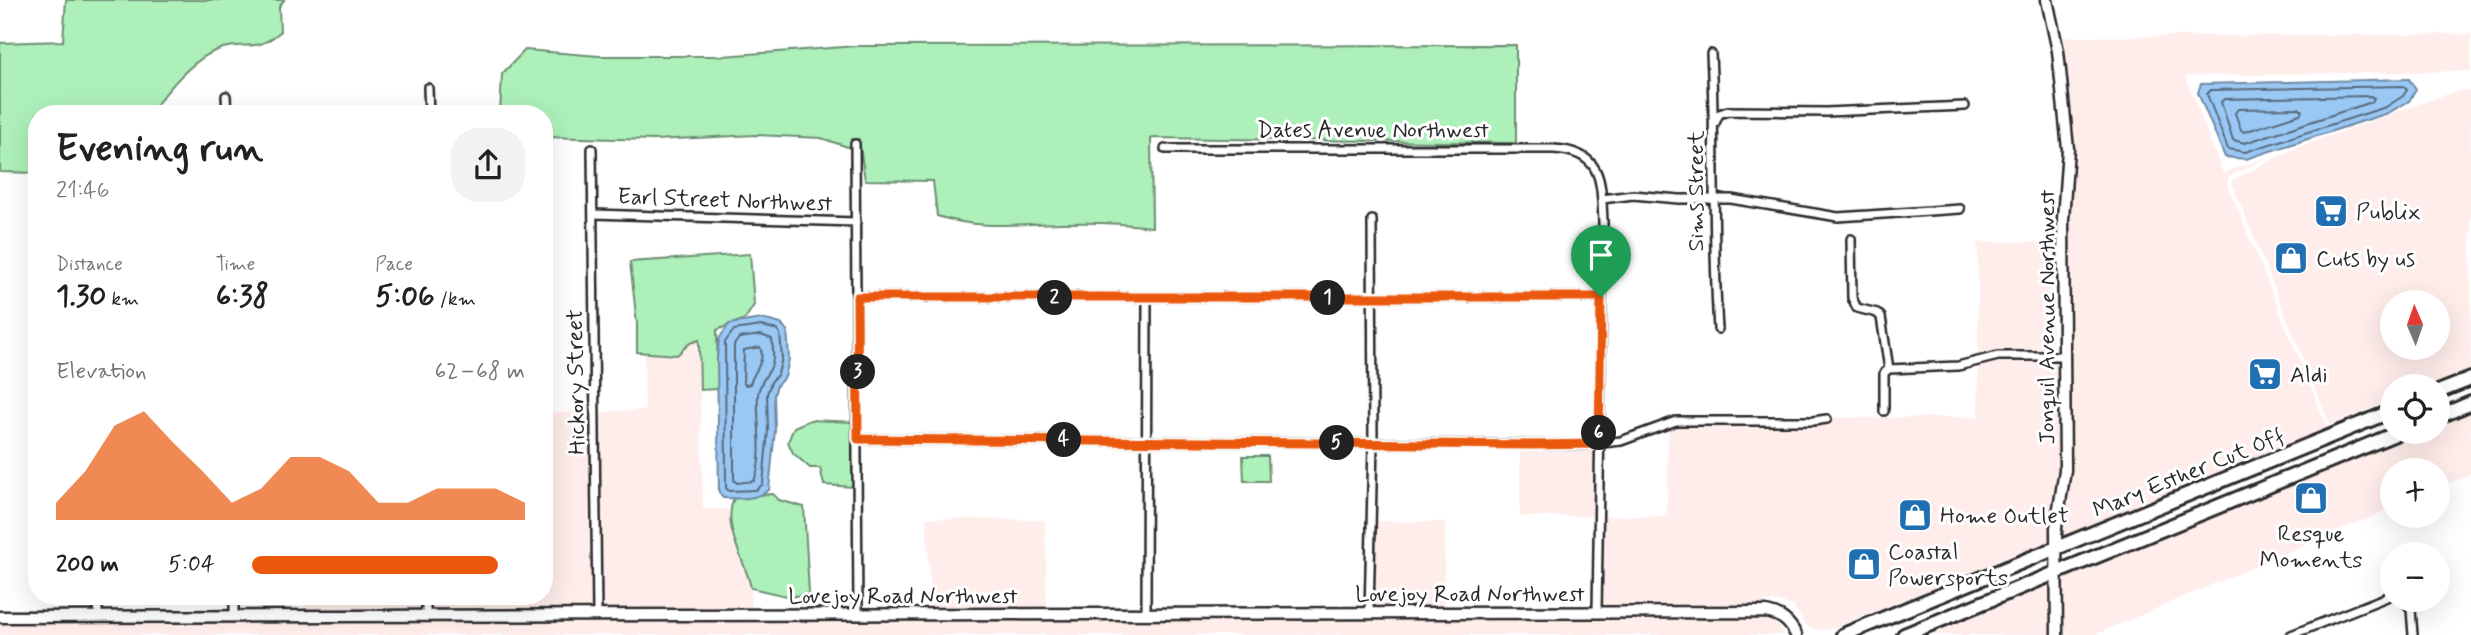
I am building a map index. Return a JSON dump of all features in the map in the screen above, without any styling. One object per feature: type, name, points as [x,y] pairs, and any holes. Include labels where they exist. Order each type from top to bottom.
[{"type":"main road","points":[[2450,387],[2471,379]]},
{"type":"main road","points":[[2450,412],[2471,403]]},
{"type":"main road","name":"Mary Esther Cut Off","points":[[1843,635],[2380,416]]},
{"type":"main road","name":"Mary Esther Cut Off","points":[[1903,635],[2380,440]]},
{"type":"main road","points":[[2295,451],[2303,471]]},
{"type":"street","name":"Jonquil Avenue Northwest","points":[[2047,0],[2057,51],[2068,149],[2063,219],[2065,470],[2056,528],[2057,635]]},
{"type":"street","name":"Sims Street","points":[[1711,54],[1715,123],[1713,198],[1718,329]]},
{"type":"street","points":[[428,88],[429,105]]},
{"type":"street","points":[[226,96],[226,105]]},
{"type":"street","points":[[1715,123],[1719,114],[1728,111],[1826,112],[1965,106]]},
{"type":"street","points":[[855,144],[858,614]]},
{"type":"street","name":"Hickory Street","points":[[592,149],[597,615]]},
{"type":"street","name":"Dates Avenue Northwest","points":[[1165,149],[1566,150],[1582,154],[1595,166],[1602,199]]},
{"type":"street","points":[[1597,612],[1602,199],[1633,195],[1679,200],[1731,199],[1838,217],[1960,209]]},
{"type":"street","name":"Earl Street Northwest","points":[[593,214],[856,222]]},
{"type":"street","points":[[1370,613],[1373,443],[1372,220]]},
{"type":"street","points":[[1851,239],[1852,298],[1857,307],[1877,313],[1884,321],[1889,369]]},
{"type":"street","points":[[857,297],[1601,297]]},
{"type":"street","points":[[1146,614],[1147,298]]},
{"type":"street","points":[[1884,411],[1884,373],[1889,369],[1958,366],[1988,357],[2064,356]]},
{"type":"street","points":[[858,439],[1599,444],[1621,441],[1676,421],[1827,419]]},
{"type":"street","points":[[2295,634],[2380,600]]},
{"type":"street","points":[[98,617],[99,605]]},
{"type":"street","points":[[234,605],[234,616]]},
{"type":"street","points":[[426,605],[426,615]]},
{"type":"street","name":"Lovejoy Road Northwest","points":[[0,617],[1766,612],[1781,616],[1796,635]]},
{"type":"street","points":[[2411,612],[2413,635]]},
{"type":"shaded area","points":[[2471,34],[2471,71],[2185,76],[2223,173],[2270,156],[2229,177],[2227,183],[2327,427],[2060,537],[2070,470],[2067,219],[2073,149],[2059,37]]},
{"type":"shaded area","points":[[2471,90],[2471,370],[2450,378],[2450,374],[2380,374],[2380,405],[2330,425],[2231,181],[2293,149],[2458,91]]},
{"type":"shaded area","points":[[1978,242],[2049,242],[2052,345],[2045,351],[1997,351],[1978,354]]},
{"type":"shaded area","points":[[699,340],[703,509],[728,509],[735,543],[743,558],[751,585],[751,608],[853,609],[601,610],[599,412],[645,410],[644,353],[677,355],[690,343]]},
{"type":"shaded area","points":[[1988,362],[2059,362],[2060,470],[2051,541],[1828,630],[1817,630],[1806,625],[1793,606],[1775,601],[1764,602],[1764,607],[1602,607],[1603,516],[1667,516],[1668,429],[1689,425],[1813,427],[1832,423],[1832,418],[1978,417],[1978,366]]},
{"type":"shaded area","points":[[590,412],[592,610],[430,610],[430,605],[553,605],[553,413]]},
{"type":"shaded area","points":[[2471,412],[2471,474],[2450,483],[2450,458],[2380,458],[2380,513],[2094,635],[2061,635],[2061,578],[2391,444],[2450,444],[2450,420]]},
{"type":"shaded area","points":[[1594,449],[1593,516],[1520,517],[1520,450]]},
{"type":"shaded area","points":[[926,518],[1045,520],[1047,608],[932,609]]},
{"type":"shaded area","points":[[1376,521],[1445,522],[1444,607],[1374,607]]},
{"type":"shaded area","points":[[2052,582],[2052,635],[1925,635]]},
{"type":"shaded area","points":[[305,605],[421,605],[421,610],[239,611],[305,609]]},
{"type":"shaded area","points":[[1765,617],[1777,624],[1783,635],[0,635],[0,622]]},
{"type":"green space","points":[[66,0],[284,0],[279,7],[280,32],[258,44],[232,46],[212,52],[182,75],[156,105],[28,105],[28,173],[0,172],[0,43],[63,41]]},
{"type":"green space","points":[[1516,45],[1516,143],[1151,138],[1152,227],[1094,223],[984,225],[937,216],[933,181],[865,180],[859,139],[851,139],[851,148],[821,138],[756,135],[654,140],[553,137],[553,105],[500,105],[502,74],[525,50],[599,56],[723,56],[857,46]]},
{"type":"green space","points":[[750,254],[754,305],[745,319],[717,330],[718,389],[700,390],[699,340],[690,343],[677,355],[637,352],[637,324],[630,262]]},
{"type":"green space","points":[[810,420],[853,422],[854,487],[824,485],[820,468],[810,468],[793,453],[788,442],[794,427]]},
{"type":"green space","points":[[1243,456],[1268,456],[1269,481],[1244,481]]},
{"type":"green space","points":[[773,494],[779,500],[804,507],[809,593],[791,597],[751,588],[732,530],[731,507],[735,496]]},
{"type":"water","points":[[2409,79],[2416,90],[2409,101],[2388,113],[2246,159],[2225,157],[2198,93],[2201,84]]},
{"type":"water","points":[[762,319],[781,324],[787,330],[789,359],[785,377],[777,385],[774,395],[775,430],[769,490],[742,499],[723,498],[719,492],[719,339],[729,324]]},
{"type":"place","name":"Publix","points":[[2331,211]]},
{"type":"place","name":"Cuts by us","points":[[2291,258]]},
{"type":"place","name":"Aldi","points":[[2265,374]]},
{"type":"place","name":"Resque Moments","points":[[2311,498]]},
{"type":"place","name":"Home Outlet","points":[[1915,515]]},
{"type":"place","name":"Coastal Powersports","points":[[1864,564]]},
{"type":"route","points":[[857,297],[1601,297],[1599,444],[858,439],[857,297]]}]
